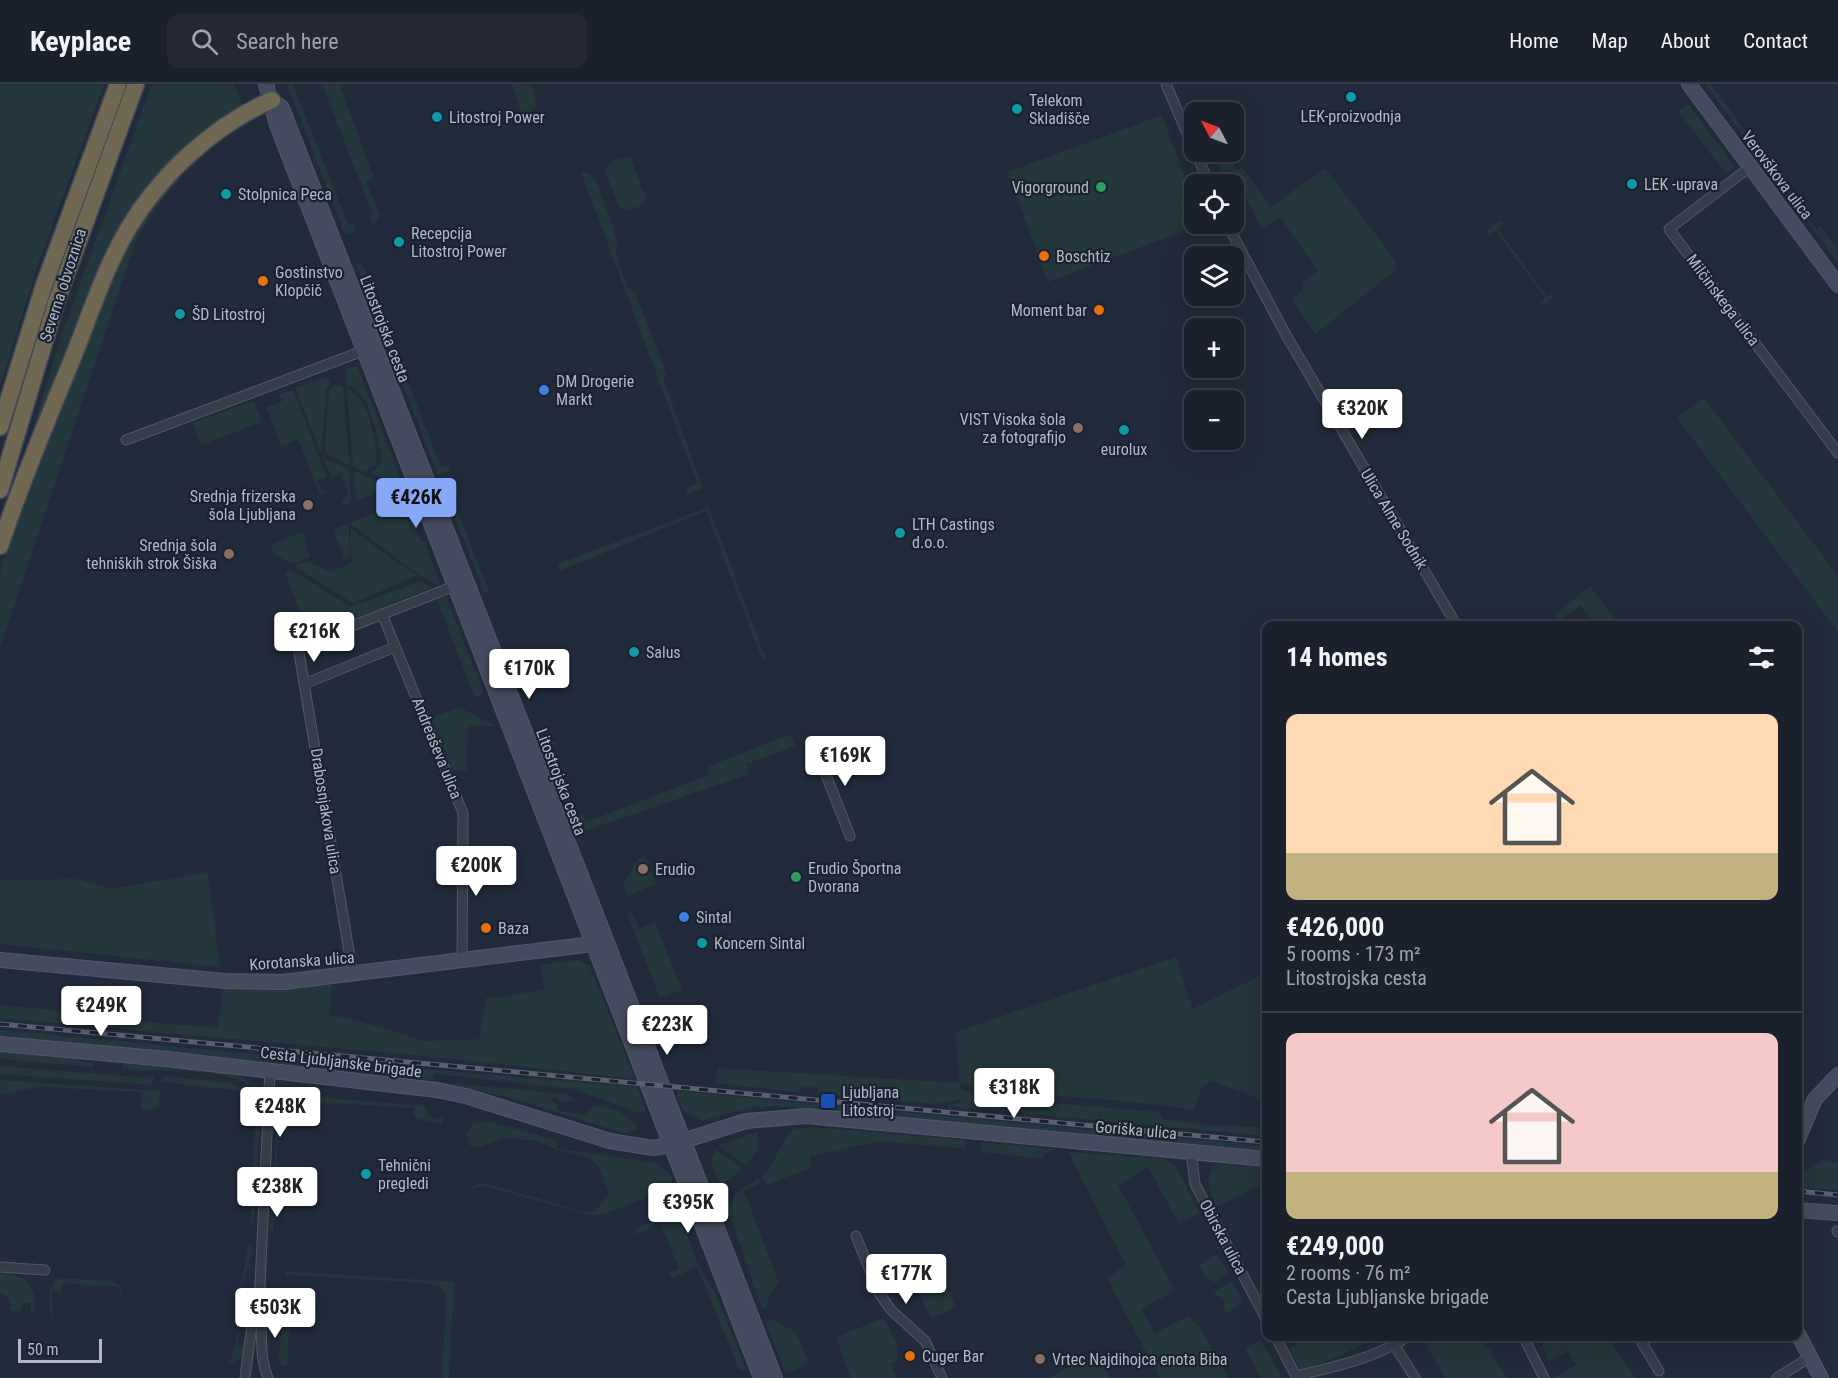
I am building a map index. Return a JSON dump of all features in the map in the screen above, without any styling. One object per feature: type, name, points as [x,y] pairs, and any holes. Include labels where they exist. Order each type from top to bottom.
[{"type":"highway","name":"Severna obvoznica","points":[[0,427],[47,276],[118,84]]},
{"type":"highway","name":"Severna obvoznica","points":[[0,490],[57,300],[136,84]]},
{"type":"highway","points":[[0,546],[46,422],[127,229],[148,200],[190,154],[244,113],[272,100]]},
{"type":"street","name":"Litostrojska cesta","points":[[266,84],[272,100],[282,108],[301,172],[600,944],[670,1145],[761,1378]]},
{"type":"street","points":[[1166,84],[1184,127]]},
{"type":"street","name":"Verovškova ulica","points":[[1689,84],[1838,285]]},
{"type":"street","name":"Milčinskega ulica","points":[[1750,167],[1669,229],[1838,453]]},
{"type":"street","name":"Ulica Alme Sodnik","points":[[1232,234],[1286,335],[1454,621]]},
{"type":"street","points":[[126,440],[370,349]]},
{"type":"street","points":[[382,614],[461,584]]},
{"type":"street","name":"Drabosnjakova ulica","points":[[353,975],[298,647],[382,614]]},
{"type":"street","name":"Andreaševa ulica","points":[[382,614],[463,813],[462,960]]},
{"type":"street","points":[[304,684],[395,647]]},
{"type":"street","points":[[815,747],[850,836]]},
{"type":"street","name":"Korotanska ulica","points":[[0,960],[234,981],[283,982],[600,944]]},
{"type":"street","name":"Litostrojska cesta","points":[[610,971],[684,1141],[775,1378]]},
{"type":"street","name":"Cesta Ljubljanske brigade","points":[[0,1044],[437,1090],[610,1141],[653,1148],[684,1141]]},
{"type":"street","points":[[268,1378],[261,1359],[262,1325],[259,1307],[270,1071]]},
{"type":"street","points":[[1802,1129],[1815,1099],[1838,1075]]},
{"type":"street","name":"Goriška ulica","points":[[684,1141],[746,1121],[806,1116],[1262,1159]]},
{"type":"street","name":"Obirska ulica","points":[[1191,1152],[1195,1184],[1262,1311]]},
{"type":"street","points":[[1802,1210],[1838,1213]]},
{"type":"street","points":[[856,1236],[879,1293],[891,1310],[925,1341],[942,1378]]},
{"type":"street","points":[[0,1267],[45,1270]]},
{"type":"street","points":[[256,1378],[244,1377],[252,1326],[259,1307]]},
{"type":"street","points":[[1278,1341],[1297,1377],[1395,1346],[1402,1341]]},
{"type":"street","points":[[1526,1341],[1544,1378]]},
{"type":"street","points":[[1641,1341],[1659,1371]]},
{"type":"street","points":[[1802,1341],[1821,1378]]},
{"type":"street","points":[[1395,1346],[1415,1378]]},
{"type":"street","points":[[1777,1378],[1810,1357]]},
{"type":"street","points":[[1329,1368],[1335,1378]]},
{"type":"green space","points":[[0,84],[104,84],[38,264],[0,386]]},
{"type":"green space","points":[[152,84],[234,84],[243,108],[145,196],[21,468],[61,337]]},
{"type":"green space","points":[[287,84],[293,84],[348,225],[354,223],[356,227],[351,234],[345,234]]},
{"type":"green space","points":[[322,84],[339,84],[374,177],[366,181],[380,216],[374,224],[369,218],[373,215]]},
{"type":"green space","points":[[511,84],[531,84],[537,106],[524,118]]},
{"type":"green space","points":[[1705,84],[1711,84],[1799,204],[1812,205],[1800,210],[1817,230],[1823,224],[1822,228],[1836,246],[1838,263]]},
{"type":"green space","points":[[1688,104],[1734,166],[1726,174],[1678,111]]},
{"type":"green space","name":"Vigorground","points":[[1162,115],[1184,175],[1184,231],[1048,282],[1008,172]]},
{"type":"green space","points":[[248,120],[248,124],[199,158],[159,204],[137,238],[0,647],[0,575],[7,541],[30,476],[130,236],[165,189],[207,148]]},
{"type":"green space","points":[[630,157],[646,199],[641,206],[625,211],[619,207],[605,171],[615,160]]},
{"type":"green space","points":[[1217,162],[1232,162],[1237,170],[1242,167],[1271,207],[1325,168],[1396,261],[1396,270],[1315,334],[1292,298],[1303,291],[1301,283],[1318,271],[1280,217],[1262,229],[1244,195],[1244,174],[1223,174]]},
{"type":"green space","points":[[581,172],[589,173],[597,182],[618,243],[615,251],[629,291],[635,292],[667,375],[663,378],[703,488],[687,495],[685,489],[697,483]]},
{"type":"green space","points":[[1501,220],[1504,224],[1498,229],[1547,297],[1554,292],[1553,297],[1544,305],[1538,304],[1545,298],[1496,231],[1489,235],[1486,231]]},
{"type":"green space","points":[[362,263],[441,467],[449,465],[449,471],[438,475],[357,265]]},
{"type":"green space","points":[[357,365],[401,480],[395,482],[370,473],[381,464],[380,448],[364,398],[354,388],[347,386],[346,370]]},
{"type":"green space","points":[[326,377],[331,381],[326,388],[321,454],[296,388]]},
{"type":"green space","points":[[335,385],[343,387],[349,465],[329,456],[325,450],[329,390]]},
{"type":"green space","points":[[347,389],[361,400],[369,418],[377,456],[376,464],[365,472],[353,467]]},
{"type":"green space","points":[[293,390],[327,478],[317,480],[322,491],[332,492],[320,494],[298,439],[281,446],[266,407],[282,402],[279,394]]},
{"type":"green space","points":[[1704,398],[1838,576],[1838,632],[1677,418]]},
{"type":"green space","points":[[254,401],[262,422],[201,445],[193,423]]},
{"type":"green space","points":[[323,458],[349,469],[351,503],[346,505],[341,503],[348,495],[340,473],[332,479]]},
{"type":"green space","points":[[354,471],[393,487],[356,501]]},
{"type":"green space","points":[[449,485],[455,486],[460,492],[452,496],[489,591],[484,592],[444,490]]},
{"type":"green space","points":[[408,500],[414,514],[411,516],[421,542],[425,542],[441,586],[424,578],[349,523]]},
{"type":"green space","points":[[709,507],[766,659],[762,660],[706,511],[560,571],[557,564]]},
{"type":"green space","points":[[345,524],[349,527],[350,558],[345,560],[333,529]]},
{"type":"green space","points":[[351,529],[416,576],[353,603],[294,566],[307,561],[330,572],[351,563]]},
{"type":"green space","points":[[303,532],[310,557],[291,564],[274,554],[271,544]]},
{"type":"green space","points":[[291,570],[351,607],[421,581],[431,588],[302,639],[301,636],[308,633],[285,572]]},
{"type":"green space","points":[[1590,586],[1617,621],[1593,621],[1581,605],[1560,621],[1554,615]]},
{"type":"green space","points":[[446,597],[484,694],[475,698],[437,600]]},
{"type":"green space","points":[[459,707],[496,726],[468,726],[467,771],[453,770],[432,718]]},
{"type":"green space","points":[[791,734],[795,746],[746,764],[749,774],[577,834],[541,741],[550,739],[557,744],[549,748],[576,816],[583,814],[586,822],[709,775],[707,767]]},
{"type":"green space","points":[[646,856],[656,884],[627,896],[623,884],[639,858]]},
{"type":"green space","points":[[208,872],[220,967],[0,944],[0,880],[77,879],[111,889]]},
{"type":"green space","points":[[632,912],[639,929],[655,922],[682,990],[660,998],[627,914]]},
{"type":"green space","points":[[1176,957],[1192,1009],[1262,975],[1262,1100],[1211,1081],[1203,1085],[1194,1110],[1136,1102],[980,1090],[961,1083],[959,1088],[977,1095],[1003,1099],[1159,1112],[1163,1119],[1210,1125],[1262,1127],[1262,1136],[954,1107],[949,1110],[949,1105],[958,1104],[961,1099],[935,1104],[818,1093],[818,1088],[801,1086],[800,1092],[715,1083],[718,1068],[960,1083],[955,1032]]},
{"type":"green space","points":[[577,960],[589,965],[635,1079],[425,1056],[0,1018],[0,1005],[84,1013],[87,1018],[102,1022],[111,1019],[218,1028],[223,988],[332,984],[329,1015],[360,1021],[424,1041],[479,1039],[486,998],[506,997],[544,989],[540,965]]},
{"type":"green space","points":[[0,1030],[637,1087],[646,1111],[639,1113],[574,1089],[435,1074],[434,1080],[0,1036]]},
{"type":"green space","points":[[0,1051],[55,1055],[94,1063],[94,1067],[0,1059]]},
{"type":"green space","points":[[136,1063],[218,1070],[247,1080],[257,1088],[225,1076],[208,1073],[123,1069],[123,1064]]},
{"type":"green space","points":[[0,1066],[138,1077],[155,1076],[151,1085],[0,1074]]},
{"type":"green space","points":[[167,1076],[230,1083],[251,1092],[161,1082],[162,1078]]},
{"type":"green space","points":[[0,1080],[160,1091],[159,1108],[141,1110],[141,1092],[39,1087],[0,1095]]},
{"type":"green space","points":[[445,1083],[567,1094],[574,1101],[558,1101],[557,1097],[551,1098],[552,1102],[557,1103],[557,1111],[586,1114],[593,1106],[606,1108],[619,1112],[631,1120],[638,1129],[623,1133],[515,1099]]},
{"type":"green space","points":[[677,1091],[1262,1146],[1262,1153],[773,1106],[749,1108],[701,1121],[699,1117],[685,1112],[678,1101]]},
{"type":"green space","points":[[294,1095],[425,1106],[430,1117],[438,1119],[443,1114],[443,1125],[413,1117],[414,1108],[297,1101],[295,1118],[283,1134],[284,1106],[292,1103]]},
{"type":"green space","points":[[280,1099],[273,1233],[270,1229]]},
{"type":"green space","points":[[256,1100],[259,1100],[260,1112],[254,1223],[250,1228]]},
{"type":"green space","points":[[486,1121],[557,1140],[557,1148],[659,1164],[672,1177],[675,1199],[668,1203],[674,1198],[670,1189],[604,1214],[589,1215],[485,1186],[469,1190],[476,1184],[488,1184],[585,1212],[595,1211],[609,1195],[599,1167],[589,1158],[558,1150],[538,1141],[504,1138],[479,1147],[470,1146],[466,1133],[473,1124]]},
{"type":"green space","points":[[813,1127],[965,1140],[966,1149],[881,1141],[810,1156],[811,1168],[766,1185],[762,1176],[789,1134],[794,1129]]},
{"type":"green space","points":[[758,1132],[757,1150],[746,1166],[718,1145]]},
{"type":"green space","points":[[981,1142],[1056,1149],[1047,1152],[1042,1159],[981,1152]]},
{"type":"green space","points":[[716,1149],[743,1169],[720,1186],[711,1161]]},
{"type":"green space","points":[[1068,1152],[1163,1159],[1175,1165],[1199,1213],[1179,1224],[1148,1167],[1118,1185],[1175,1291],[1141,1309],[1155,1334],[1188,1316],[1200,1327],[1228,1378],[1160,1378],[1107,1278],[1126,1265]]},
{"type":"green space","points":[[1824,1160],[1838,1163],[1838,1190],[1802,1187],[1802,1172]]},
{"type":"green space","points":[[1216,1164],[1262,1168],[1262,1184],[1217,1207],[1209,1185],[1209,1174]]},
{"type":"green space","points":[[758,1178],[761,1183],[744,1191],[779,1283],[769,1296],[767,1306],[762,1309],[728,1209],[736,1194]]},
{"type":"green space","points":[[671,1215],[678,1216],[678,1222],[685,1229],[695,1258],[717,1297],[747,1372],[739,1369],[697,1267],[672,1278],[669,1273],[679,1269],[661,1224],[634,1235],[636,1228]]},
{"type":"green space","points":[[249,1242],[253,1251],[241,1290],[238,1346],[247,1346],[250,1297],[248,1347],[243,1358],[229,1364],[237,1340],[240,1289]]},
{"type":"green space","points":[[1217,1254],[1228,1272],[1215,1282],[1206,1278],[1199,1265]]},
{"type":"green space","points":[[286,1271],[454,1282],[449,1378],[442,1378],[446,1296],[440,1287],[427,1283],[286,1275]]},
{"type":"green space","points":[[0,1273],[17,1276],[28,1283],[34,1294],[35,1312],[31,1312],[31,1303],[22,1303],[21,1311],[14,1312],[8,1308],[11,1305],[6,1296],[0,1293]]},
{"type":"green space","points":[[58,1278],[113,1281],[120,1285],[123,1292],[120,1295],[120,1287],[62,1283],[61,1292],[52,1292],[53,1318],[49,1297],[52,1286]]},
{"type":"green space","points":[[944,1281],[956,1307],[931,1319],[919,1293]]},
{"type":"green space","points":[[1231,1281],[1244,1302],[1225,1313],[1223,1299],[1213,1293]]},
{"type":"green space","points":[[281,1316],[290,1317],[287,1366],[279,1365]]},
{"type":"green space","points":[[884,1318],[899,1348],[896,1350],[899,1359],[890,1364],[897,1378],[851,1378],[836,1337]]},
{"type":"green space","points":[[771,1319],[796,1332],[808,1361],[805,1366],[785,1373],[766,1322]]},
{"type":"green space","points":[[1261,1339],[1282,1378],[1261,1378],[1245,1348]]},
{"type":"green space","points":[[1302,1341],[1366,1341],[1349,1351],[1301,1370],[1289,1349]]},
{"type":"green space","points":[[1431,1341],[1484,1341],[1507,1378],[1446,1378],[1425,1345]]},
{"type":"green space","points":[[1549,1341],[1611,1341],[1635,1378],[1554,1378],[1576,1365],[1568,1351],[1549,1361],[1542,1345]]},
{"type":"green space","points":[[1095,1352],[1110,1378],[1049,1378]]},
{"type":"railway","points":[[0,1024],[1262,1142]]},
{"type":"railway","points":[[1802,1191],[1838,1195]]},
{"type":"place","name":"LEK-proizvodnja","points":[[1351,97]]},
{"type":"place","name":"Telekom Skladišče","points":[[1017,109]]},
{"type":"place","name":"Litostroj Power","points":[[437,117]]},
{"type":"place","name":"LEK -uprava","points":[[1632,184]]},
{"type":"place","name":"Vigorground","points":[[1101,187]]},
{"type":"place","name":"Stolpnica Peca","points":[[226,194]]},
{"type":"place","name":"Recepcija Litostroj Power","points":[[399,242]]},
{"type":"place","name":"Boschtiz","points":[[1044,256]]},
{"type":"place","name":"Gostinstvo Klopčič","points":[[263,281]]},
{"type":"place","name":"Moment bar","points":[[1099,310]]},
{"type":"place","name":"ŠD Litostroj","points":[[180,314]]},
{"type":"place","name":"DM Drogerie Markt","points":[[544,390]]},
{"type":"place","name":"VIST Visoka šola za fotografijo","points":[[1078,428]]},
{"type":"place","name":"eurolux","points":[[1124,430]]},
{"type":"place","name":"Srednja frizerska šola Ljubljana","points":[[308,505]]},
{"type":"place","name":"LTH Castings d.o.o.","points":[[900,533]]},
{"type":"place","name":"Srednja šola tehniških strok Šiška","points":[[229,554]]},
{"type":"place","name":"Salus","points":[[634,652]]},
{"type":"place","name":"Erudio","points":[[643,869]]},
{"type":"place","name":"Erudio Športna Dvorana","points":[[796,877]]},
{"type":"place","name":"Sintal","points":[[684,917]]},
{"type":"place","name":"Baza","points":[[486,928]]},
{"type":"place","name":"Koncern Sintal","points":[[702,943]]},
{"type":"place","name":"Ljubljana Litostroj","points":[[828,1101]]},
{"type":"place","name":"Tehnični pregledi","points":[[366,1174]]},
{"type":"place","name":"Cuger Bar","points":[[910,1356]]},
{"type":"place","name":"Vrtec Najdihojca enota Biba","points":[[1040,1359]]}]
